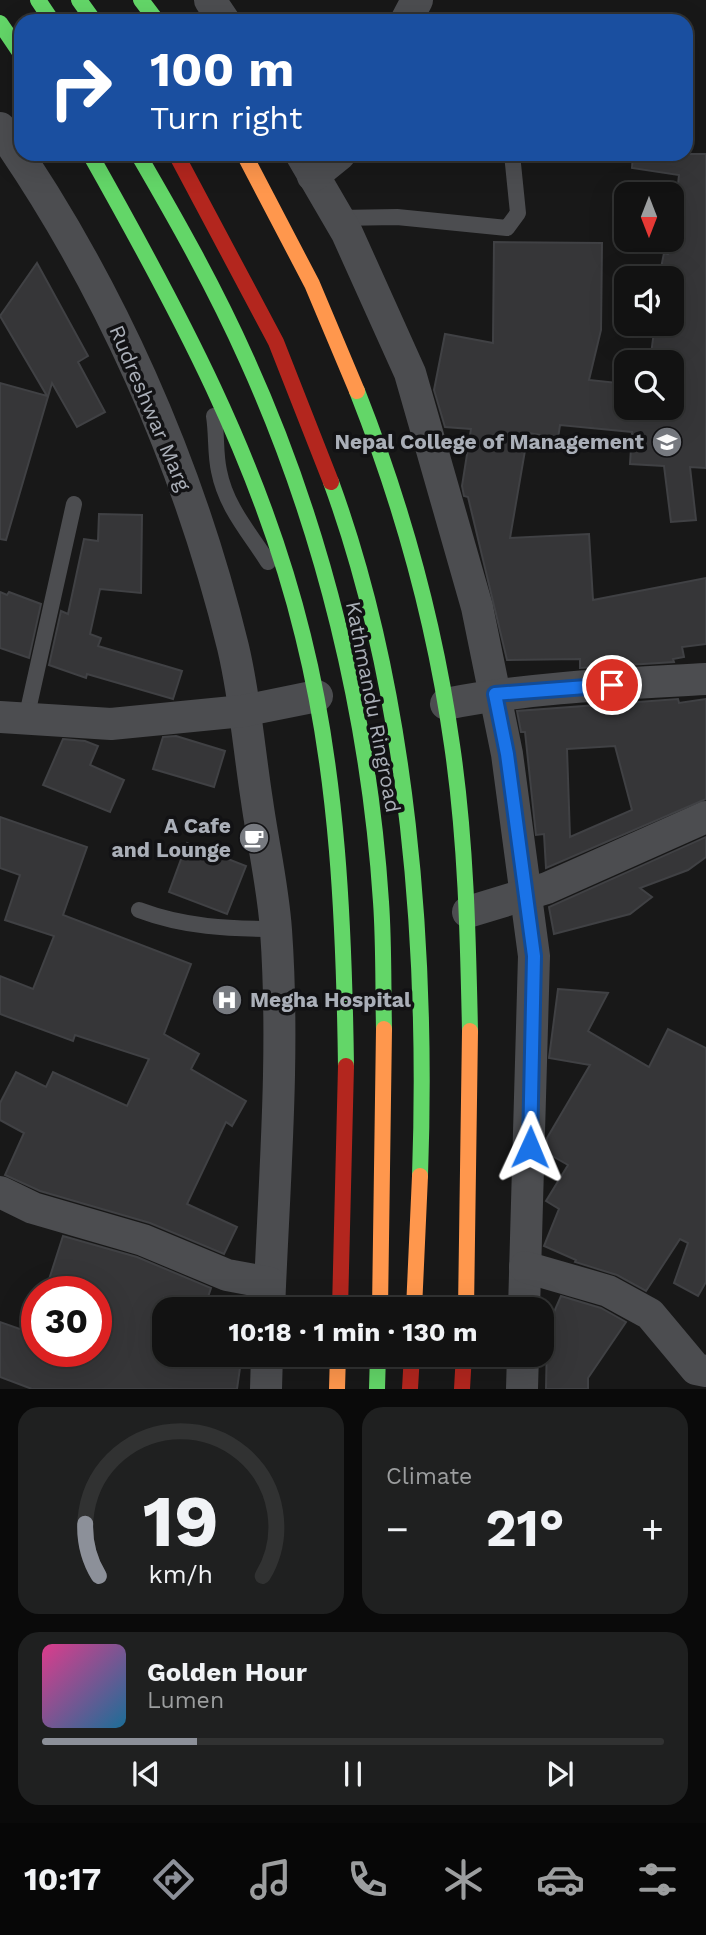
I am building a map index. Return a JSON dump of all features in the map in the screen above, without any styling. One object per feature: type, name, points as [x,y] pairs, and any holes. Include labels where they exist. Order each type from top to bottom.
[{"type":"main road","points":[[141,0],[152,14]]},
{"type":"main road","points":[[0,23],[14,44]]},
{"type":"main road","points":[[94,161],[169,293],[208,371],[248,468],[294,603],[317,696],[336,821],[347,969],[348,1074],[340,1297]]},
{"type":"main road","name":"Kathmandu Ringroad","points":[[142,161],[215,291],[268,408],[327,580],[347,663],[372,808],[381,890],[385,1165],[380,1297]]},
{"type":"main road","name":"Kathmandu Ringroad","points":[[180,161],[258,305],[304,404],[345,523],[379,660],[404,808],[416,935],[422,1092],[414,1297]]},
{"type":"main road","points":[[248,161],[303,268],[374,433],[415,575],[446,704],[465,858],[468,912],[471,1166],[466,1297]]},
{"type":"main road","points":[[337,1389],[338,1367]]},
{"type":"main road","points":[[377,1389],[378,1367]]},
{"type":"main road","points":[[410,1389],[411,1367]]},
{"type":"main road","points":[[462,1389],[463,1367]]},
{"type":"street","name":"Rudreshwar Marg","points":[[0,128],[14,150]]},
{"type":"street","name":"Rudreshwar Marg","points":[[21,161],[73,244],[115,325],[161,424],[208,553],[234,651],[276,929],[279,1071],[270,1296]]},
{"type":"street","points":[[307,165],[338,218],[410,373],[477,607],[495,694],[527,894],[534,956],[524,1297]]},
{"type":"street","points":[[446,704],[495,694],[706,679]]},
{"type":"street","points":[[7,718],[111,724],[243,711],[317,696]]},
{"type":"street","points":[[468,912],[527,894],[706,817]]},
{"type":"street","points":[[0,1192],[33,1208],[143,1240],[270,1296]]},
{"type":"street","points":[[525,1266],[608,1291],[650,1314],[696,1369],[706,1371]]},
{"type":"street","points":[[266,1389],[267,1367]]},
{"type":"street","points":[[522,1389],[523,1367]]},
{"type":"lane","points":[[338,218],[397,217],[507,228],[518,213],[513,161]]},
{"type":"lane","points":[[208,371],[219,470],[225,493],[240,522],[294,603]]},
{"type":"lane","points":[[7,718],[74,504]]},
{"type":"lane","points":[[139,910],[159,918],[213,928],[276,929]]},
{"type":"building","points":[[693,154],[706,154],[706,468],[690,467],[696,520],[671,522],[664,466],[630,464],[632,432],[560,425],[558,438],[528,433],[510,538],[589,534],[593,600],[706,578],[706,644],[682,647],[684,657],[673,659],[674,662],[580,668],[580,659],[507,660],[468,497],[464,496],[462,486],[471,429],[445,427],[434,390],[445,334],[493,343],[494,242],[602,243],[601,330],[589,380],[614,383],[614,420],[684,420],[684,350],[652,350],[653,336],[684,336],[684,266],[661,266],[664,253],[684,252],[684,182],[678,182],[679,175],[632,168],[632,161],[693,161]]},
{"type":"building","points":[[37,263],[88,356],[78,362],[105,412],[77,427],[52,383],[6,540],[0,539],[0,383],[47,396],[0,316]]},
{"type":"building","points":[[99,514],[142,515],[141,593],[100,589],[90,634],[101,638],[98,646],[182,671],[173,699],[87,674],[86,678],[49,665],[61,611],[68,614],[84,539],[98,541]]},
{"type":"building","points":[[0,592],[7,595],[9,592],[41,604],[29,658],[0,648]]},
{"type":"building","points":[[678,699],[679,703],[706,699],[706,799],[546,868],[544,834],[536,835],[525,732],[521,732],[517,711]],"holes":[[[615,746],[632,810],[570,837],[567,749]]]},
{"type":"building","points":[[176,736],[225,751],[214,787],[153,769],[163,737]]},
{"type":"building","points":[[63,739],[85,741],[98,746],[90,765],[124,780],[110,812],[43,785]]},
{"type":"building","points":[[0,817],[87,847],[63,915],[191,964],[164,1034],[199,1054],[191,1069],[246,1101],[232,1126],[226,1122],[187,1204],[237,1227],[224,1254],[150,1223],[40,1191],[5,1175],[24,1133],[0,1120],[0,1103],[16,1072],[46,1087],[53,1072],[127,1106],[149,1059],[75,1035],[73,1041],[0,1014],[0,976],[33,989],[54,936],[5,920],[20,875],[0,868]]},
{"type":"building","points":[[706,837],[706,857],[688,870],[640,888],[652,897],[630,914],[554,934],[549,907]]},
{"type":"building","points":[[187,843],[246,866],[227,914],[169,892]]},
{"type":"building","points":[[558,989],[608,993],[588,1031],[649,1067],[668,1029],[706,1048],[706,1282],[698,1296],[674,1283],[688,1243],[680,1239],[646,1291],[617,1275],[575,1262],[576,1260],[544,1246],[559,1209],[546,1201],[568,1165],[547,1153],[547,1138],[590,1065],[549,1058]]},
{"type":"building","points":[[63,1236],[137,1257],[211,1288],[208,1297],[152,1297],[152,1367],[240,1367],[237,1389],[32,1389],[0,1377],[0,1322],[21,1329],[21,1367],[112,1367],[112,1276],[50,1276]]},
{"type":"building","points":[[561,1296],[601,1308],[626,1322],[588,1378],[588,1389],[546,1389],[546,1367],[554,1367],[554,1312]]},
{"type":"traffic: fast","points":[[38,0],[47,14]]},
{"type":"traffic: fast","points":[[79,0],[89,14]]},
{"type":"traffic: fast","points":[[141,0],[152,14]]},
{"type":"traffic: fast","points":[[0,23],[14,44]]},
{"type":"traffic: fast","points":[[94,161],[185,329],[240,448],[264,509],[303,636],[324,742],[337,850],[346,1066]]},
{"type":"traffic: fast","points":[[142,161],[195,255],[247,360],[274,424],[320,557],[338,625],[366,763],[381,902],[384,1029]]},
{"type":"traffic: fast","points":[[357,391],[388,477],[415,565],[445,700],[457,781],[463,852],[470,1031]]},
{"type":"traffic: fast","points":[[331,482],[358,564],[379,649],[396,736],[408,824],[420,1003],[420,1176]]},
{"type":"traffic: fast","points":[[377,1389],[378,1367]]},
{"type":"traffic: slow","points":[[248,161],[312,284],[357,391]]},
{"type":"traffic: slow","points":[[380,1297],[384,1029]]},
{"type":"traffic: slow","points":[[466,1297],[470,1031]]},
{"type":"traffic: slow","points":[[415,1297],[420,1176]]},
{"type":"traffic: slow","points":[[337,1389],[338,1367]]},
{"type":"traffic: jam","points":[[180,161],[276,342],[331,482]]},
{"type":"traffic: jam","points":[[340,1297],[346,1066]]},
{"type":"traffic: jam","points":[[410,1389],[411,1367]]},
{"type":"traffic: jam","points":[[462,1389],[463,1367]]},
{"type":"place","name":"Nepal College of Management","points":[[667,442]]},
{"type":"place","name":"A Cafe and Lounge","points":[[254,838]]},
{"type":"place","name":"Megha Hospital","points":[[227,1000]]},
{"type":"route","points":[[530,1147],[534,956],[507,754],[495,694],[612,685]]}]
